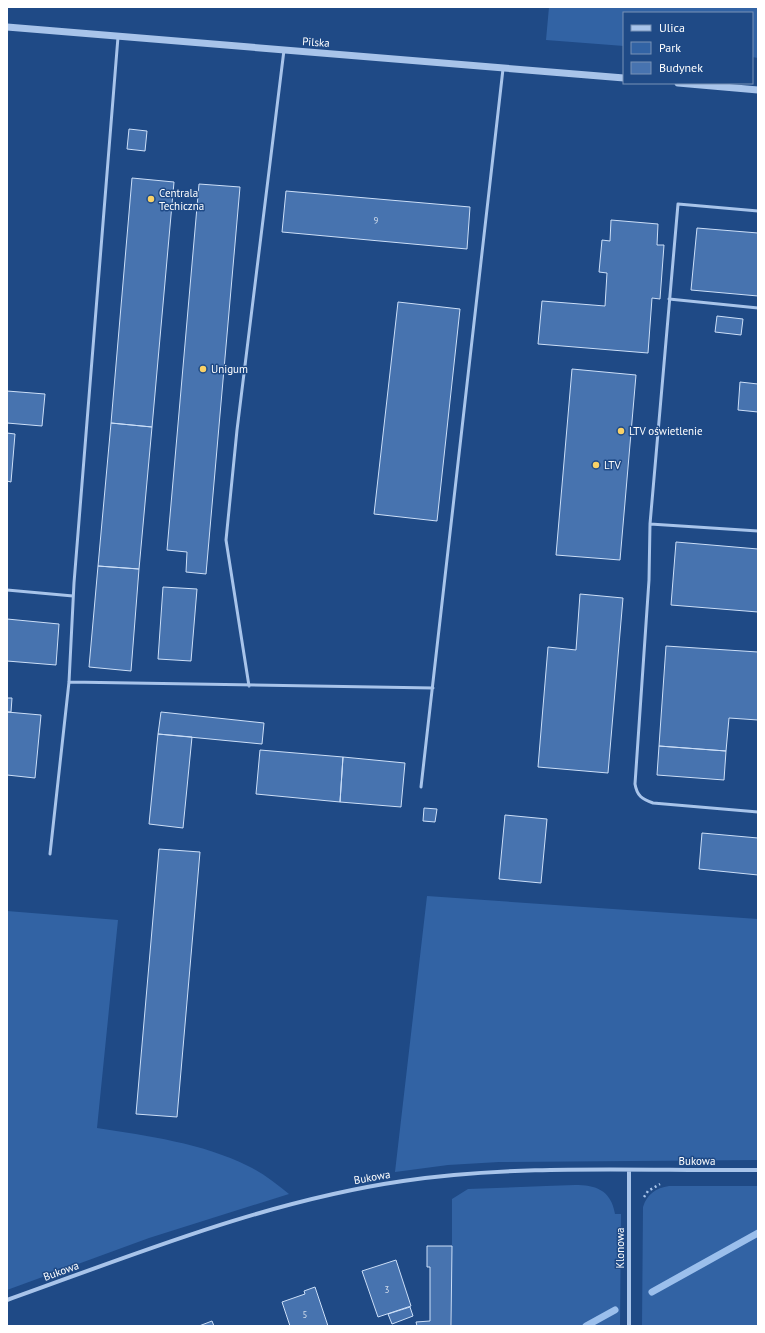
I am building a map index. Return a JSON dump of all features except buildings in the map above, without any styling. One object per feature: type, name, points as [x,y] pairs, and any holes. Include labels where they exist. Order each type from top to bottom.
[{"type":"street","name":"Pilska","points":[[7,27],[119,35],[623,78]]},
{"type":"street","points":[[689,84],[758,90]]},
{"type":"street","name":"Bukowa","points":[[7,1300],[152,1248],[303,1200],[402,1181],[449,1175],[546,1171],[758,1170]]},
{"type":"street","name":"Klonowa","points":[[629,1171],[629,1326]]},
{"type":"lane","points":[[50,854],[69,682],[73,596],[119,35]]},
{"type":"lane","points":[[249,686],[226,540],[237,430],[284,50]]},
{"type":"lane","points":[[421,787],[503,67]]},
{"type":"lane","points":[[758,211],[678,204],[650,524],[649,580],[635,784],[636,792],[640,797],[653,803],[758,812]]},
{"type":"lane","points":[[669,299],[758,308]]},
{"type":"lane","points":[[650,524],[758,531]]},
{"type":"lane","points":[[7,590],[73,596]]},
{"type":"lane","points":[[69,682],[433,688]]},
{"type":"path","points":[[642,1200],[648,1191],[660,1184]]},
{"type":"green space","points":[[549,7],[758,7],[758,58],[753,57],[753,12],[623,12],[623,46],[546,40]]},
{"type":"green space","points":[[427,896],[758,919],[758,1160],[499,1162],[448,1165],[395,1172]]},
{"type":"green space","points":[[7,911],[118,920],[97,1128],[174,1141],[212,1151],[254,1169],[289,1194],[149,1238],[7,1290]]},
{"type":"green space","points":[[579,1185],[598,1189],[606,1194],[612,1202],[615,1214],[621,1214],[620,1326],[452,1326],[452,1199],[468,1189]]},
{"type":"green space","points":[[669,1186],[758,1186],[758,1326],[642,1326],[643,1207],[653,1192],[660,1188]]},
{"type":"waterway","points":[[652,1292],[758,1233]]},
{"type":"waterway","points":[[586,1326],[615,1310]]},
{"type":"place","name":"Centrala Techiczna","points":[[151,199]]},
{"type":"place","name":"Unigum","points":[[203,369]]},
{"type":"place","name":"LTV oświetlenie","points":[[621,431]]},
{"type":"place","name":"LTV","points":[[596,465]]}]
